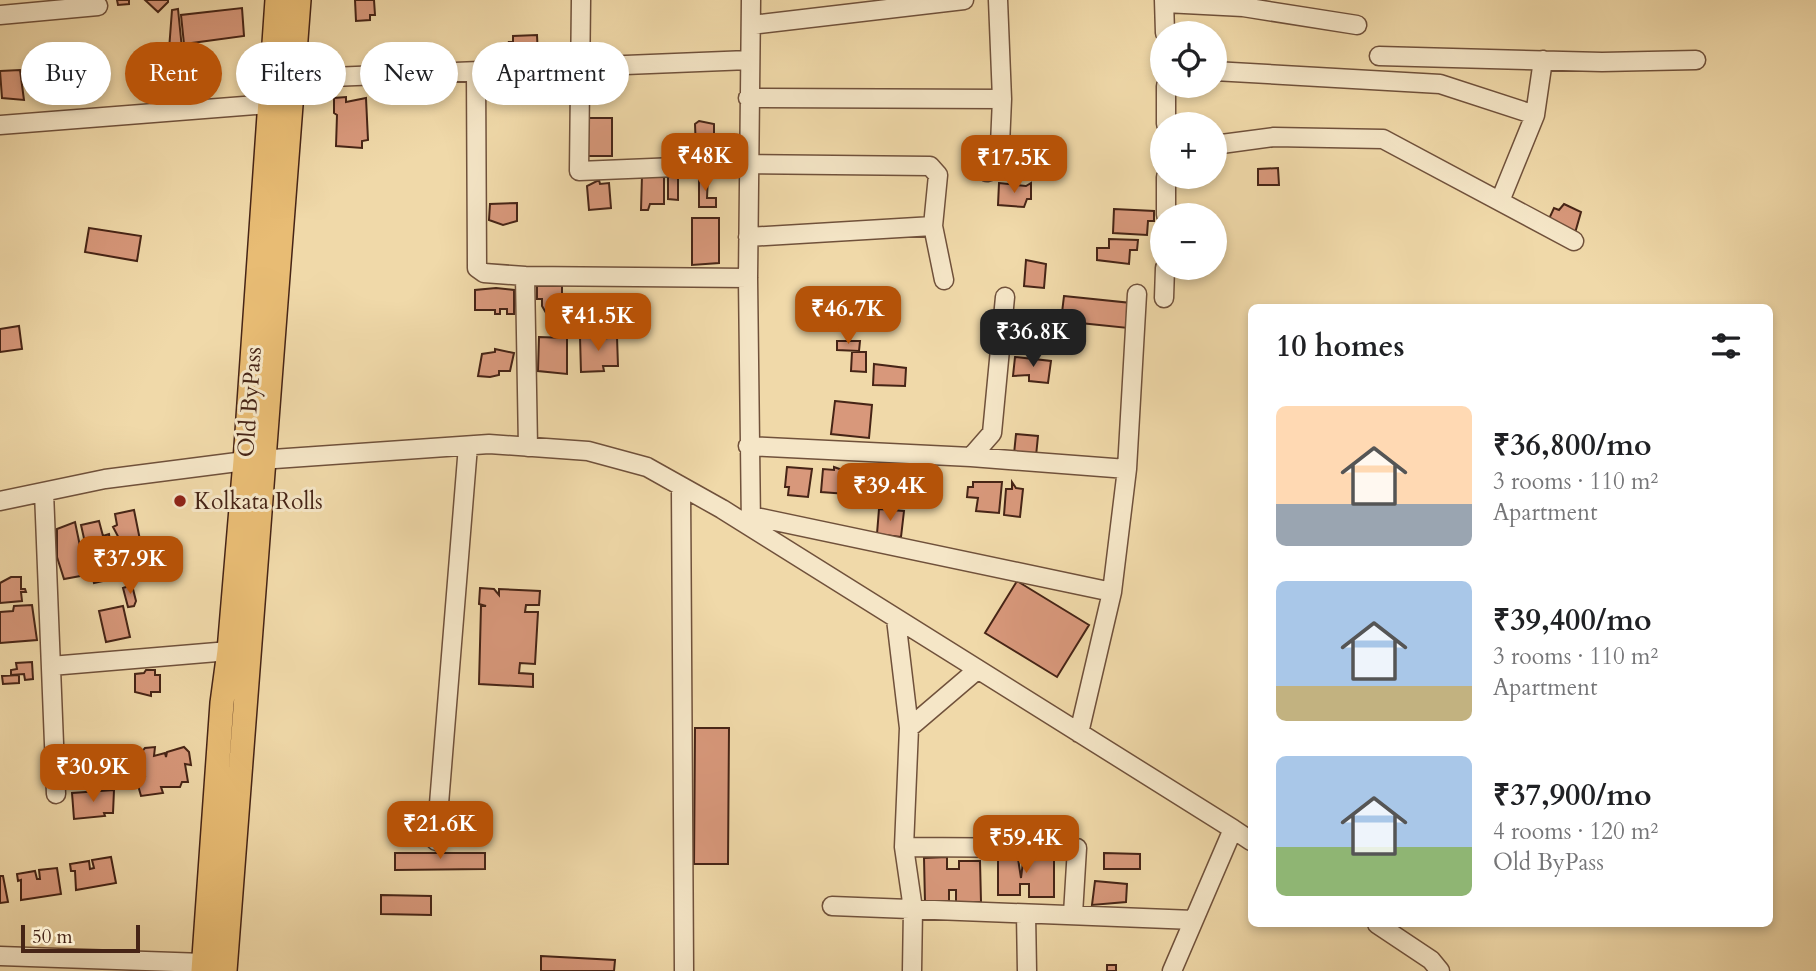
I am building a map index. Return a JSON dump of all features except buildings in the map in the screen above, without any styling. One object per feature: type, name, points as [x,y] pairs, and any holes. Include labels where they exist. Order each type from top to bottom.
[{"type":"main road","name":"Old ByPass","points":[[277,0],[280,42]]},
{"type":"main road","points":[[290,42],[299,0]]},
{"type":"main road","name":"Old ByPass","points":[[211,968],[232,703],[229,651],[255,460],[281,105]]},
{"type":"main road","points":[[232,703],[255,460]]},
{"type":"street","points":[[580,42],[581,0]]},
{"type":"street","points":[[751,0],[748,98],[748,446],[751,522]]},
{"type":"street","points":[[751,25],[964,0]]},
{"type":"street","points":[[987,172],[999,168],[1002,99],[998,0]]},
{"type":"street","points":[[1165,21],[1165,1],[1243,7],[1357,25]]},
{"type":"street","points":[[0,15],[99,6]]},
{"type":"street","points":[[1379,56],[1696,60]]},
{"type":"street","points":[[629,64],[749,60]]},
{"type":"street","points":[[1500,201],[1535,115],[1543,60]]},
{"type":"street","points":[[346,76],[472,71]]},
{"type":"street","points":[[1227,72],[1440,84],[1535,115]]},
{"type":"street","points":[[748,98],[1002,99]]},
{"type":"street","points":[[0,125],[255,105]]},
{"type":"street","points":[[476,105],[477,268],[484,273],[525,276],[748,278]]},
{"type":"street","points":[[579,105],[579,171],[749,164],[930,166],[938,175],[933,226],[944,280]]},
{"type":"street","points":[[1227,143],[1274,136],[1383,139],[1574,241]]},
{"type":"street","points":[[748,237],[933,226]]},
{"type":"street","points":[[525,276],[528,447]]},
{"type":"street","points":[[1164,298],[1165,280]]},
{"type":"street","points":[[1079,733],[1112,592],[1127,469],[1138,294]]},
{"type":"street","points":[[971,457],[992,433],[1005,297]]},
{"type":"street","points":[[436,841],[468,446]]},
{"type":"street","points":[[0,501],[105,479],[255,460],[468,446],[588,452],[647,467],[681,488],[751,522],[896,619],[1248,839]]},
{"type":"street","points":[[748,446],[971,457],[1127,469]]},
{"type":"street","points":[[681,488],[684,971]]},
{"type":"street","points":[[44,492],[57,794]]},
{"type":"street","points":[[751,522],[1112,592]]},
{"type":"street","points":[[896,619],[909,727],[904,847],[913,909],[912,971]]},
{"type":"street","points":[[51,666],[229,651]]},
{"type":"street","points":[[909,727],[977,670]]},
{"type":"street","points":[[1171,971],[1233,829]]},
{"type":"street","points":[[904,847],[1077,848],[1073,914]]},
{"type":"street","points":[[832,906],[1194,920]]},
{"type":"street","points":[[1026,914],[1027,971]]},
{"type":"street","points":[[1382,927],[1442,970]]},
{"type":"street","points":[[0,957],[211,968]]},
{"type":"place","name":"Kolkata Rolls","points":[[180,501]]}]
